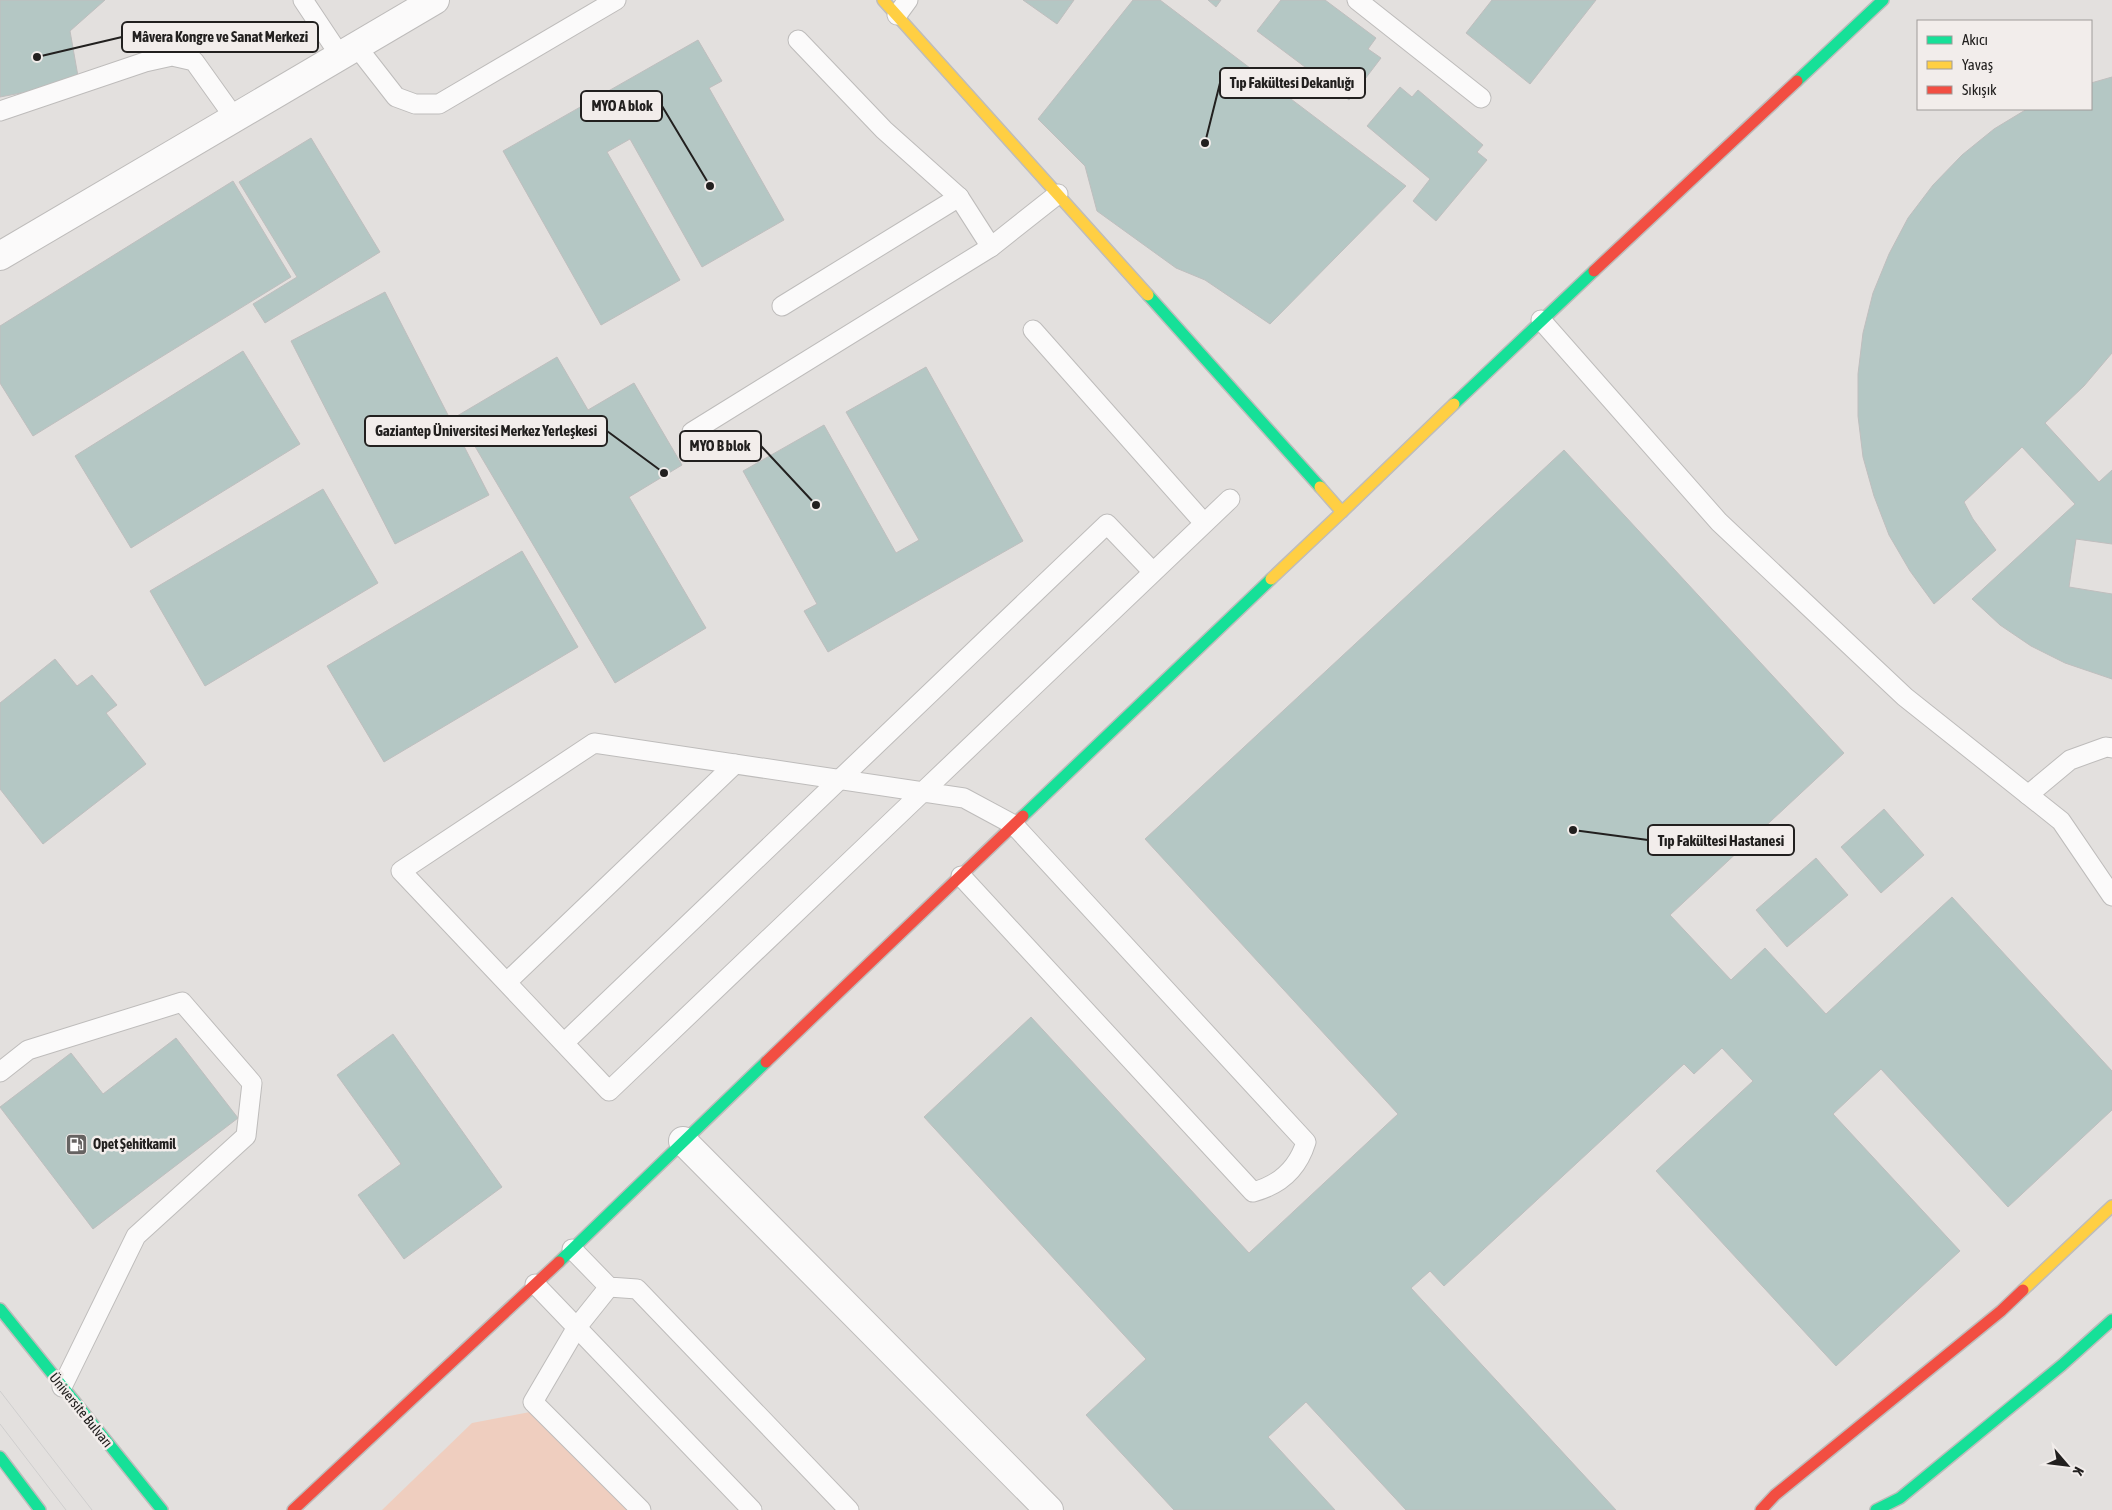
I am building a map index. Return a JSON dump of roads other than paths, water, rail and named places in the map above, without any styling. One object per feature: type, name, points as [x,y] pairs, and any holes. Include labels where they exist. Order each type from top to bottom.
[{"type":"street","points":[[0,256],[435,0]]},
{"type":"street","points":[[883,0],[902,7],[1058,194],[1342,512]]},
{"type":"street","points":[[294,1510],[572,1249],[1541,320],[1883,0]]},
{"type":"street","points":[[683,1141],[1049,1510]]},
{"type":"street","points":[[1761,1510],[1775,1495],[2001,1311],[2112,1206]]},
{"type":"street","name":"Üniversite Bulvarı","points":[[0,1309],[162,1510]]},
{"type":"street","points":[[1876,1510],[1900,1498],[2062,1365],[2112,1320]]},
{"type":"street","points":[[0,1457],[40,1510]]},
{"type":"street","points":[[1775,1495],[1784,1505]]},
{"type":"lane","points":[[303,0],[349,52],[396,97],[415,104],[439,104],[616,0]]},
{"type":"lane","points":[[1357,0],[1481,98]]},
{"type":"lane","points":[[798,40],[884,130],[959,197],[991,247]]},
{"type":"lane","points":[[0,111],[145,62],[172,56],[194,61],[234,118]]},
{"type":"lane","points":[[692,432],[991,247],[1058,194]]},
{"type":"lane","points":[[782,306],[959,197]]},
{"type":"lane","points":[[1541,320],[1719,522],[1905,698],[2061,821],[2112,896]]},
{"type":"lane","points":[[1033,330],[1204,523]]},
{"type":"lane","points":[[961,876],[1253,1192],[1271,1186],[1287,1175],[1299,1160],[1306,1142],[1014,825],[964,798],[923,792],[841,780],[594,743],[401,870],[609,1091],[923,792],[1204,523],[1230,499]]},
{"type":"lane","points":[[564,1043],[1107,524],[1153,572]]},
{"type":"lane","points":[[2028,795],[2070,760],[2106,747],[2112,748]]},
{"type":"lane","points":[[507,982],[735,764]]},
{"type":"lane","points":[[0,1072],[28,1050],[182,1002],[252,1083],[246,1136],[136,1236],[62,1387]]},
{"type":"lane","points":[[572,1249],[609,1287],[637,1289],[849,1510]]},
{"type":"lane","points":[[535,1284],[752,1510]]},
{"type":"lane","points":[[609,1287],[577,1327],[533,1402],[641,1510]]},
{"type":"tram line","points":[[0,1391],[92,1510]]},
{"type":"tram line","points":[[0,1424],[66,1510]]},
{"type":"place","name":"Mâvera Kongre ve Sanat Merkezi","points":[[37,57]]},
{"type":"place","name":"Tıp Fakültesi Dekanlığı","points":[[1205,143]]},
{"type":"place","name":"MYO A blok","points":[[710,186]]},
{"type":"place","name":"Gaziantep Üniversitesi Merkez Yerleşkesi","points":[[664,473]]},
{"type":"place","name":"MYO B blok","points":[[816,505]]},
{"type":"place","name":"Tıp Fakültesi Hastanesi","points":[[1573,830]]},
{"type":"place","name":"Opet Şehitkamil","points":[[77,1144]]}]
